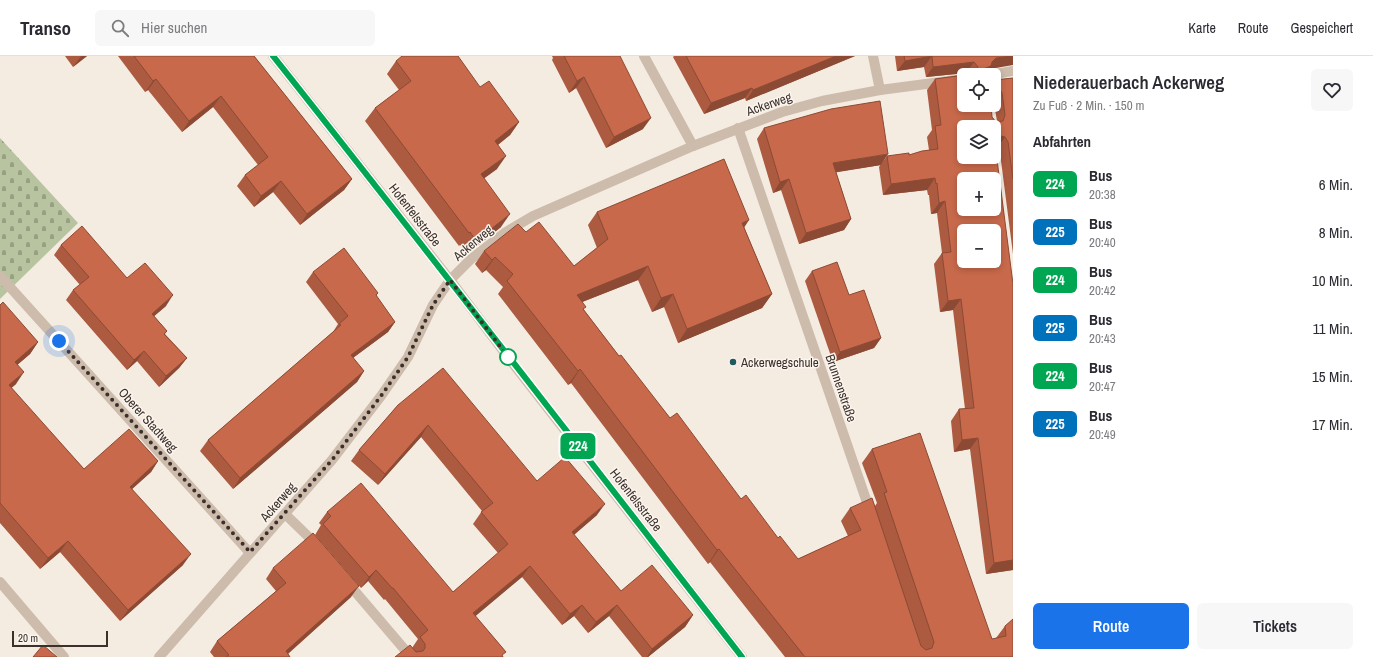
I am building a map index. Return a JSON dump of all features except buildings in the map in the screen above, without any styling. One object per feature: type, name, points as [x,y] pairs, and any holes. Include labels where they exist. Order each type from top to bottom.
[{"type":"street","name":"Hofenfelsstraße","points":[[273,56],[450,280],[742,657]]},
{"type":"street","points":[[644,56],[693,146]]},
{"type":"street","points":[[873,56],[880,90]]},
{"type":"street","points":[[1001,73],[1013,71]]},
{"type":"street","name":"Ackerweg","points":[[159,657],[332,460],[381,396],[408,357],[433,305],[450,280],[471,259],[506,232],[533,216],[693,146],[782,112],[822,101],[880,90],[957,80]]},
{"type":"street","name":"Brunnenstraße","points":[[738,128],[873,522]]},
{"type":"street","name":"Oberer Stadtweg","points":[[0,276],[250,552]]},
{"type":"street","points":[[285,514],[322,552]]},
{"type":"street","points":[[342,575],[411,657]]},
{"type":"street","points":[[0,582],[64,657]]},
{"type":"green space","points":[[0,138],[78,223],[0,299]]},
{"type":"bus line","name":"224","points":[[273,56],[450,280],[508,357],[742,657]]},
{"type":"place","name":"Ackerwegschule","points":[[733,362]]},
{"type":"route","points":[[59,341],[250,552],[332,460],[381,396],[408,357],[433,305],[450,280],[508,357]]}]
